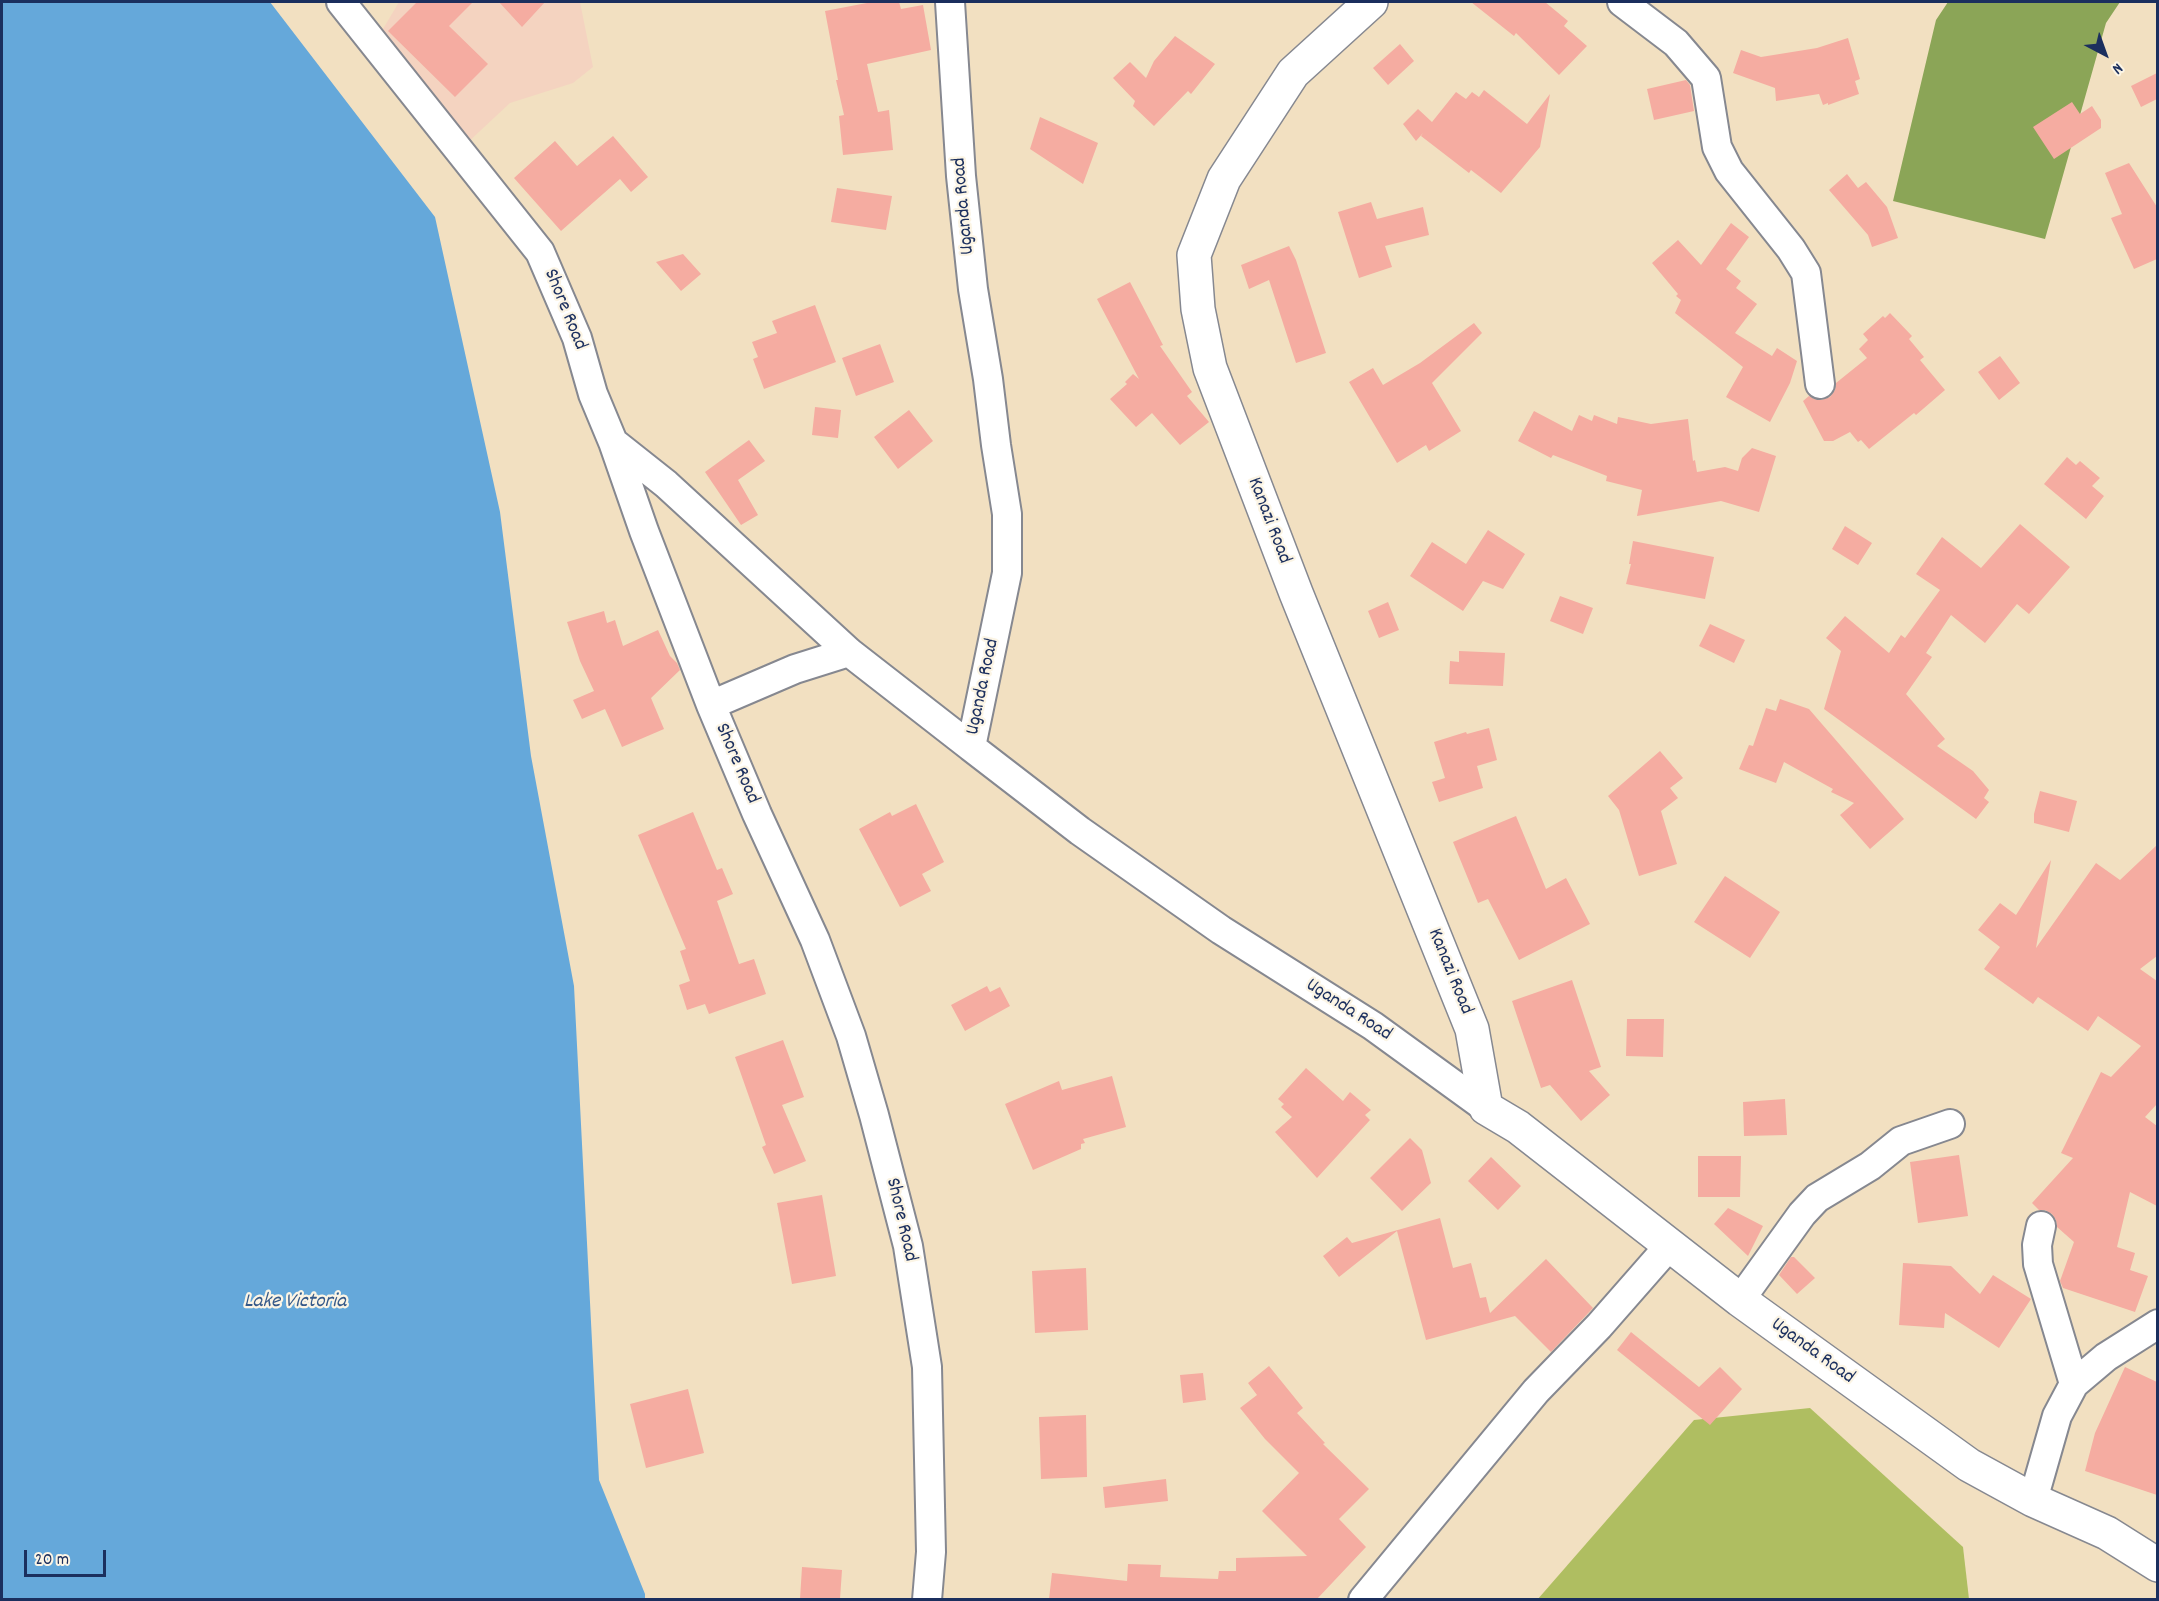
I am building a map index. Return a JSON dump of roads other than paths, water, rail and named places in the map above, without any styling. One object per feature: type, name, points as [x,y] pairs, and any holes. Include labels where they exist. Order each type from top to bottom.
[{"type":"main road","name":"Kanazi Road","points":[[1371,2],[1293,72],[1224,179],[1194,255],[1198,309],[1209,368],[1296,593],[1472,1029],[1486,1108]]},
{"type":"main road","name":"Uganda Road","points":[[1486,1108],[1518,1127],[1740,1300],[1969,1465],[2033,1500],[2108,1533],[2157,1565]]},
{"type":"street","name":"Shore Road","points":[[341,2],[540,252],[577,338],[592,394],[613,442],[636,510],[711,705],[757,814],[815,940],[850,1036],[874,1115],[908,1246],[927,1367],[931,1552],[927,1599]]},
{"type":"street","name":"Uganda Road","points":[[950,2],[962,176],[973,289],[1007,514],[1007,573],[971,747],[1108,851],[1221,930],[1372,1026],[1486,1108]]},
{"type":"street","points":[[1622,2],[1676,43],[1706,78],[1717,147],[1729,171],[1791,249],[1806,273],[1820,384]]},
{"type":"street","points":[[613,442],[666,484],[849,652],[971,747]]},
{"type":"street","points":[[711,705],[795,669],[849,652]]},
{"type":"street","points":[[1740,1300],[1802,1214],[1817,1198],[1870,1166],[1901,1141],[1950,1124]]},
{"type":"street","points":[[2041,1226],[2037,1245],[2038,1264],[2074,1384]]},
{"type":"street","points":[[1363,1599],[1536,1391],[1599,1326],[1670,1245]]},
{"type":"street","points":[[2033,1500],[2057,1416],[2074,1384],[2106,1357],[2157,1324]]},
{"type":"water","name":"Lake Victoria","points":[[2,2],[270,2],[435,217],[500,512],[531,756],[574,986],[599,1480],[645,1594],[645,1599],[2,1599]]}]
